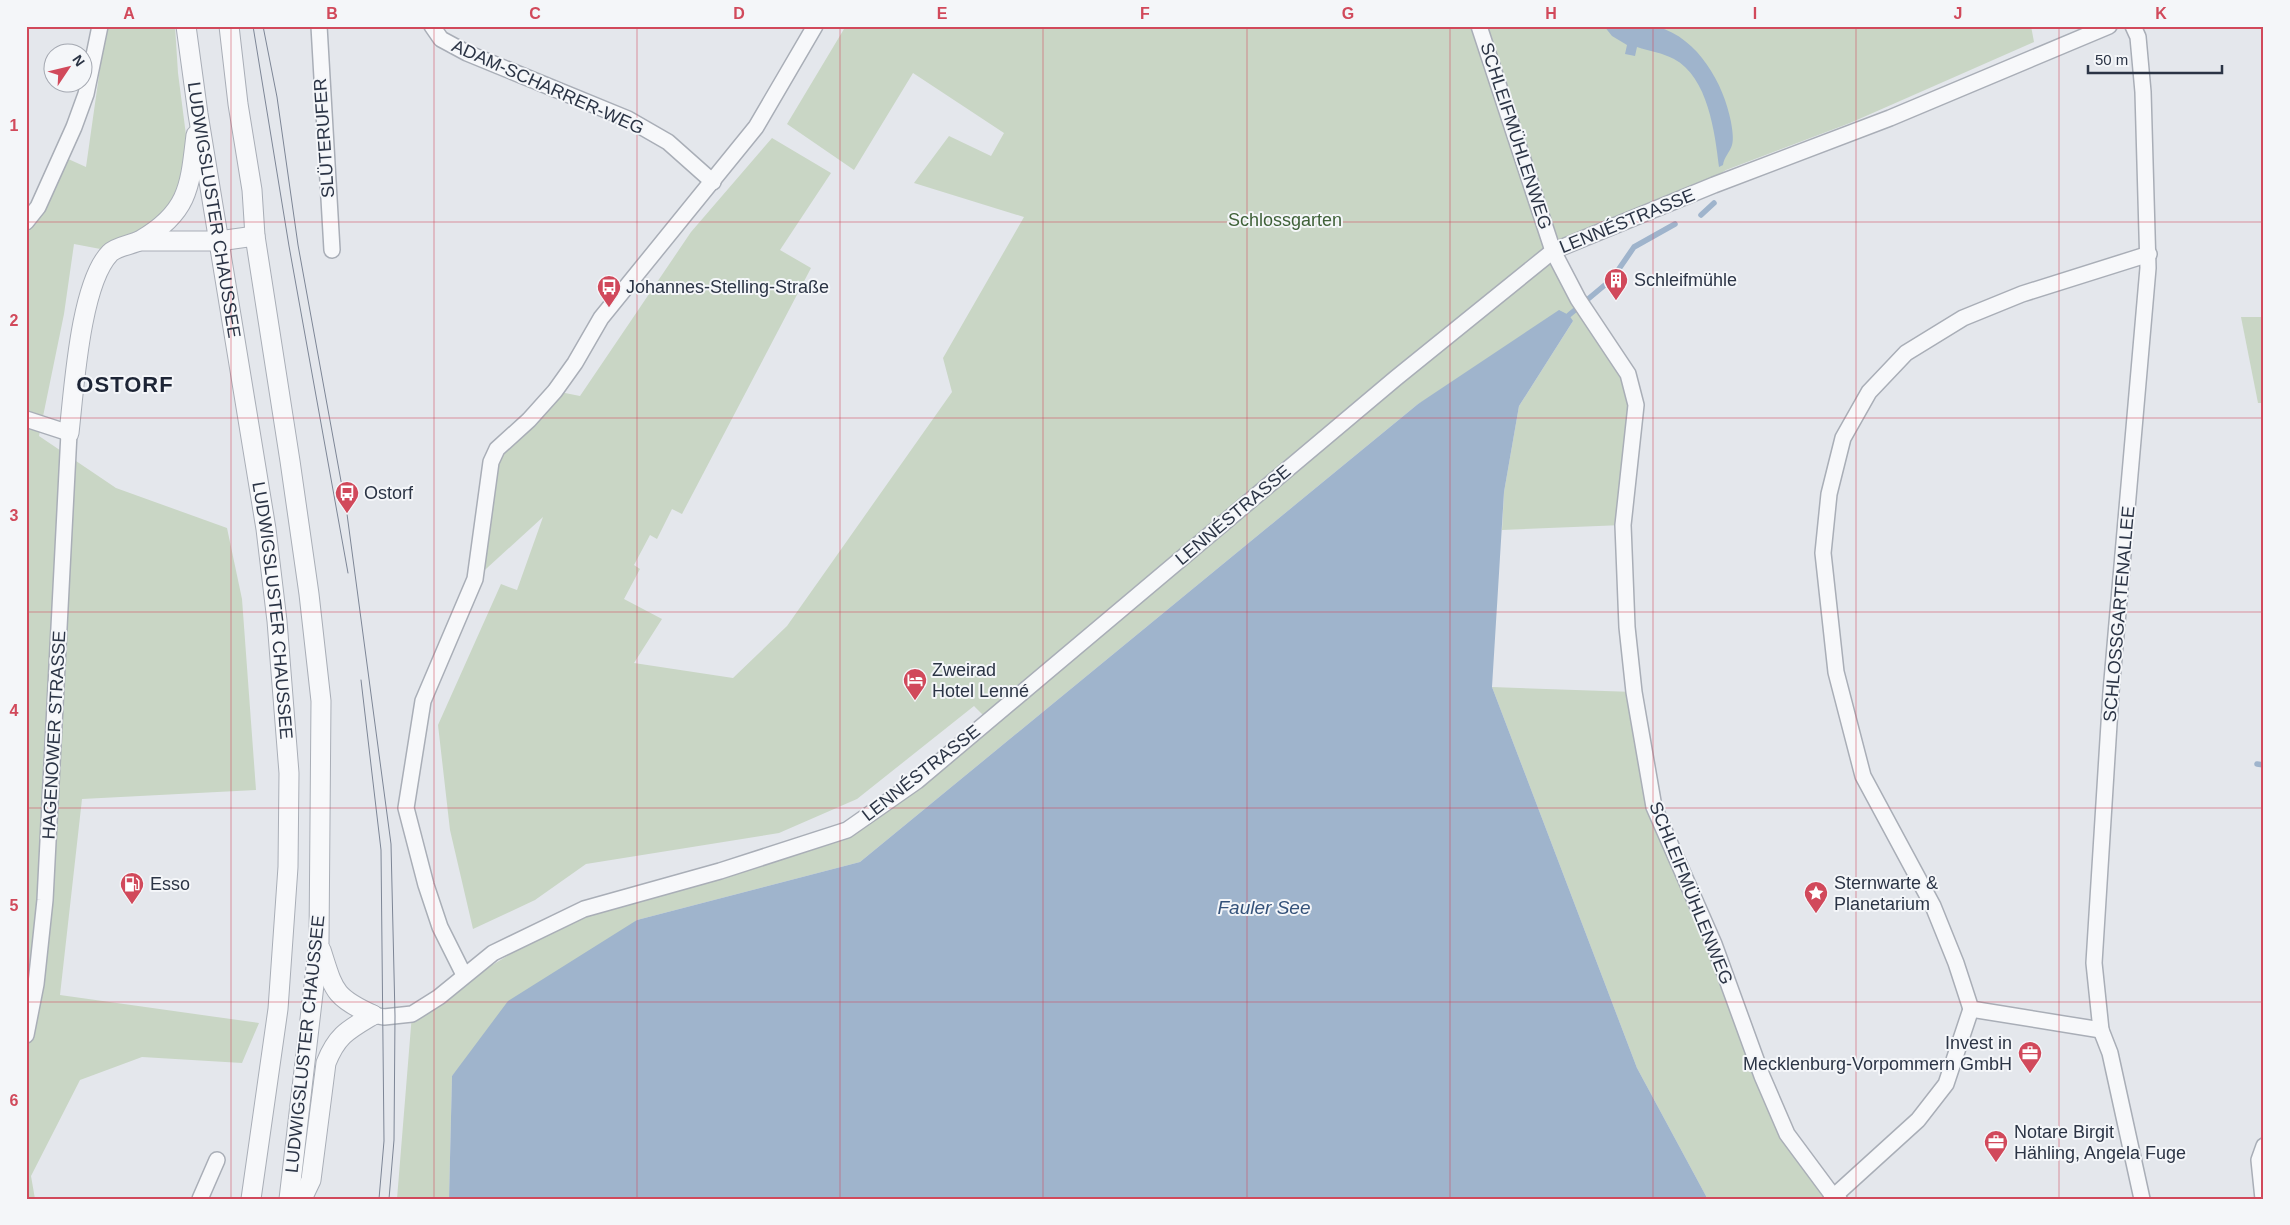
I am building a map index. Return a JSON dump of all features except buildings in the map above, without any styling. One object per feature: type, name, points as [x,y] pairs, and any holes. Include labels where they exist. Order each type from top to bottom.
[{"type":"street","points":[[26,222],[38,207],[74,126],[86,94],[100,26]]},
{"type":"street","name":"LUDWIGSLUSTER CHAUSSEE","points":[[186,26],[218,241],[266,529],[277,620],[290,773],[288,867],[278,1009],[250,1199]]},
{"type":"street","name":"LUDWIGSLUSTER CHAUSSEE","points":[[229,26],[238,104],[252,190],[255,236],[309,594],[321,701],[318,942],[289,1199]]},
{"type":"street","name":"SLÜTERUFER","points":[[319,26],[332,250]]},
{"type":"street","name":"ADAM-SCHARRER-WEG","points":[[432,26],[441,39],[467,53],[628,119],[668,142],[713,182]]},
{"type":"street","points":[[464,975],[440,926],[426,885],[406,808],[423,701],[475,579],[491,462],[496,449],[529,420],[555,391],[575,363],[601,318],[756,127],[815,26]]},
{"type":"street","name":"SCHLEIFMÜHLENWEG","points":[[1479,26],[1553,250],[1578,299],[1628,374],[1636,405],[1623,525],[1627,627],[1634,692],[1654,807],[1714,944],[1762,1076],[1787,1134],[1834,1198]]},
{"type":"street","name":"LENNÉSTRASSE","points":[[373,1015],[412,1014],[439,997],[493,953],[584,909],[720,872],[847,830],[917,781],[1396,378],[1553,250],[1714,185],[1890,118],[2109,26]]},
{"type":"street","name":"SCHLOSSGARTENALLEE","points":[[2133,26],[2138,37],[2143,92],[2149,254],[2111,692],[2094,963],[2101,1030],[2110,1053],[2142,1199]]},
{"type":"street","points":[[26,419],[69,433],[82,335],[92,285],[111,251],[139,242],[164,226],[178,211],[186,195],[198,114]]},
{"type":"street","points":[[139,242],[218,241],[255,236]]},
{"type":"street","points":[[1834,1198],[1918,1120],[1946,1084],[1971,1009],[1934,906],[1863,776],[1836,672],[1823,553],[1830,494],[1843,438],[1869,392],[1906,353],[1963,318],[1994,304],[2149,254]]},
{"type":"street","name":"HAGENOWER STRASSE","points":[[26,1035],[36,984],[45,900],[69,433]]},
{"type":"street","points":[[318,942],[331,981],[341,998],[373,1015]]},
{"type":"street","points":[[1971,1009],[2101,1030]]},
{"type":"street","points":[[302,1199],[311,1180],[326,1063],[333,1046],[343,1033],[373,1015]]},
{"type":"street","points":[[2263,1199],[2259,1160],[2264,1146]]},
{"type":"street","points":[[200,1199],[217,1160]]},
{"type":"green space","points":[[106,26],[175,26],[178,73],[191,174],[178,211],[111,251],[74,244],[64,314],[39,436],[116,488],[227,528],[242,599],[256,790],[82,799],[60,995],[259,1023],[242,1063],[142,1057],[80,1080],[31,1176],[35,1199],[26,1199],[26,237],[66,158],[86,167]]},
{"type":"green space","name":"Schlossgarten","points":[[841,26],[2031,26],[2034,42],[1850,123],[1726,170],[1674,202],[1554,251],[1636,405],[1623,525],[1502,530],[1504,492],[1519,406],[1573,321],[1418,404],[860,862],[637,920],[452,1076],[449,1199],[397,1199],[412,1014],[584,909],[847,830],[985,717],[974,706],[857,799],[779,833],[586,864],[535,900],[473,929],[450,830],[438,725],[501,584],[517,590],[543,517],[475,579],[486,489],[510,438],[555,391],[580,396],[691,232],[772,138],[831,173],[780,250],[811,268],[682,514],[672,509],[657,539],[650,535],[634,565],[640,569],[624,599],[662,619],[634,663],[733,678],[787,626],[952,392],[943,358],[1024,217],[914,183],[949,136],[991,156],[1004,133],[913,73],[854,170],[787,124],[844,29]]},
{"type":"green space","points":[[2241,317],[2264,317],[2264,403],[2258,403]]},
{"type":"green space","points":[[1492,687],[1634,692],[1654,807],[1762,1076],[1831,1199],[1706,1199],[1637,1068]]},
{"type":"water","points":[[1639,25],[1658,27],[1685,41],[1697,52],[1715,78],[1731,122],[1733,143],[1723,165],[1719,167],[1708,107],[1695,79],[1686,67],[1670,57],[1637,47],[1635,56],[1625,54],[1627,45],[1612,36],[1604,26]]},
{"type":"water","name":"Fauler See","points":[[1559,310],[1569,315],[1573,321],[1519,406],[1504,492],[1492,687],[1637,1068],[1706,1199],[449,1199],[452,1076],[508,1001],[637,920],[860,862],[1418,404]]},
{"type":"waterway","points":[[1701,215],[1714,203]]},
{"type":"waterway","points":[[1569,315],[1612,279],[1634,247],[1675,224]]},
{"type":"waterway","points":[[2257,764],[2264,765]]},
{"type":"tram line","points":[[253,26],[289,246],[348,573]]},
{"type":"tram line","points":[[263,26],[277,97],[298,245],[347,514],[391,844],[395,1016],[394,1140],[389,1199]]},
{"type":"tram line","points":[[361,680],[381,850],[384,1141],[379,1199]]},
{"type":"place","name":"Schleifmühle","points":[[1616,301]]},
{"type":"place","name":"Johannes-Stelling-Straße","points":[[609,308]]},
{"type":"place","name":"Ostorf","points":[[347,514]]},
{"type":"place","name":"Zweirad Hotel Lenné","points":[[915,701]]},
{"type":"place","name":"Esso","points":[[132,905]]},
{"type":"place","name":"Sternwarte & Planetarium","points":[[1816,914]]},
{"type":"place","name":"Invest in Mecklenburg-Vorpommern GmbH","points":[[2030,1074]]},
{"type":"place","name":"Notare Birgit Hähling, Angela Fuge","points":[[1996,1163]]},
{"type":"district","name":"OSTORF","points":[[125,384]]}]
